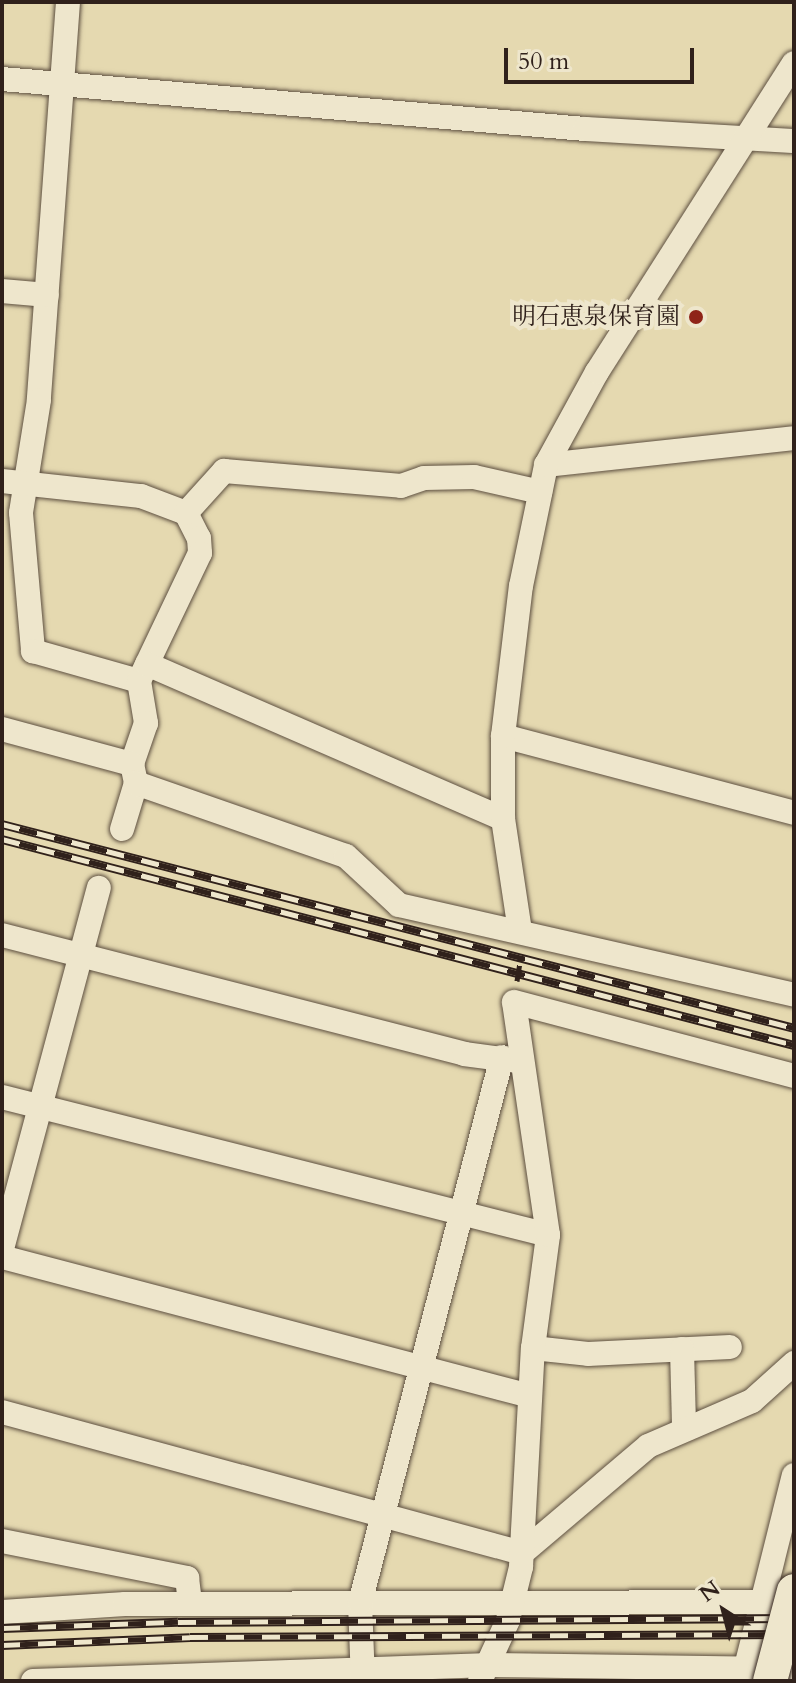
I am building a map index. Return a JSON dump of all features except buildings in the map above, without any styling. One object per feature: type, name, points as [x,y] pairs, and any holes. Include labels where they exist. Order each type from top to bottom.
[{"type":"street","points":[[68,2],[30,483],[21,513],[33,651],[143,672],[503,819]]},
{"type":"street","points":[[520,931],[503,819],[503,736],[521,586],[546,465],[597,372],[794,63]]},
{"type":"street","points":[[2,79],[794,141]]},
{"type":"street","points":[[2,291],[47,295]]},
{"type":"street","points":[[546,465],[794,438]]},
{"type":"street","points":[[186,513],[224,471],[401,486],[424,478],[474,477],[540,492]]},
{"type":"street","points":[[2,481],[141,496],[186,513]]},
{"type":"street","points":[[122,829],[146,723],[143,672],[200,553],[186,513]]},
{"type":"street","points":[[2,729],[134,773],[346,856],[399,905],[794,995]]},
{"type":"street","points":[[503,736],[794,813]]},
{"type":"street","points":[[2,1249],[78,955],[99,888]]},
{"type":"street","points":[[2,935],[464,1054],[512,1060]]},
{"type":"street","points":[[485,1673],[513,1603],[522,1553],[533,1348],[548,1235],[512,1060],[514,1002],[794,1076]]},
{"type":"street","points":[[363,1675],[360,1603],[461,1214],[512,1060]]},
{"type":"street","points":[[2,1097],[548,1235]]},
{"type":"street","points":[[2,1257],[530,1396]]},
{"type":"street","points":[[533,1348],[588,1354],[730,1347]]},
{"type":"street","points":[[682,1349],[684,1427]]},
{"type":"street","points":[[522,1553],[648,1446],[684,1427],[752,1401],[794,1363]]},
{"type":"street","points":[[2,1412],[522,1553]]},
{"type":"street","points":[[753,1676],[761,1601],[794,1475]]},
{"type":"street","points":[[2,1541],[187,1578],[190,1604]]},
{"type":"street","points":[[753,1676],[794,1591]]},
{"type":"street","points":[[2,1612],[190,1604],[794,1602]]},
{"type":"street","points":[[33,1681],[485,1673],[753,1676],[794,1669]]},
{"type":"path","points":[[514,1002],[520,931]]},
{"type":"railway","points":[[2,824],[794,1028]]},
{"type":"railway","points":[[2,839],[794,1045]]},
{"type":"railway","points":[[2,1628],[178,1622],[794,1618]]},
{"type":"railway","points":[[2,1645],[190,1637],[794,1634]]},
{"type":"place","name":"明石恵泉保育園","points":[[696,317]]}]
